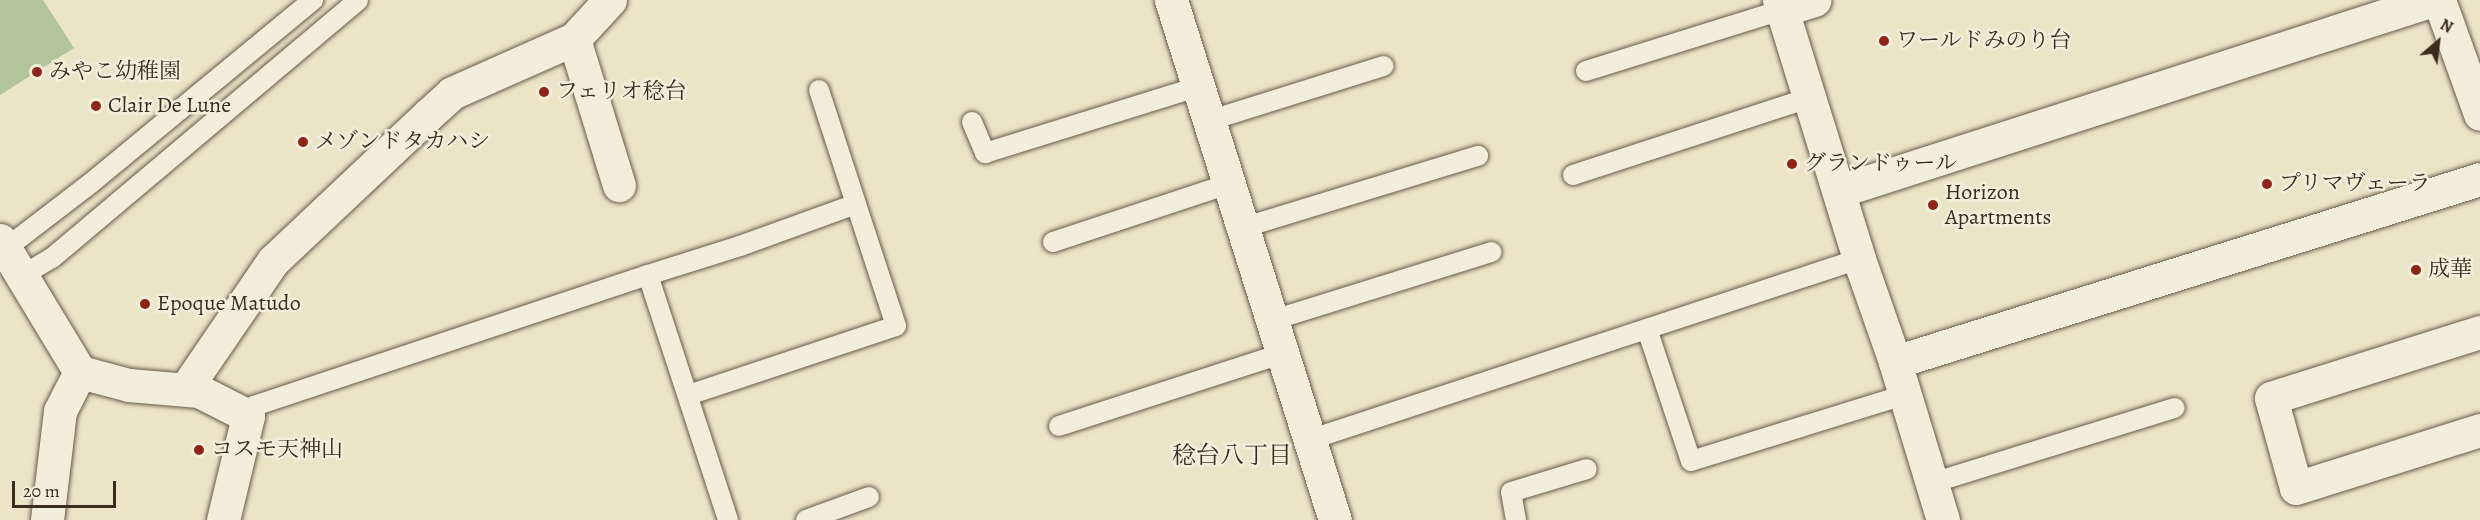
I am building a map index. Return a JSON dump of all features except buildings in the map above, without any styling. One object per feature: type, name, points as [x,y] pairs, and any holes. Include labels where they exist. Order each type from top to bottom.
[{"type":"street","points":[[186,388],[273,261],[429,114],[452,93],[574,39],[609,0]]},
{"type":"street","points":[[1171,0],[1270,321],[1335,520]]},
{"type":"street","points":[[1814,0],[1781,5],[1859,259],[1895,362],[1932,483],[1937,518]]},
{"type":"street","points":[[1839,191],[2433,0]]},
{"type":"street","points":[[2439,0],[2480,114]]},
{"type":"street","points":[[574,39],[619,185]]},
{"type":"street","points":[[1895,362],[2480,179]]},
{"type":"street","points":[[8,255],[80,372],[129,385],[165,390],[186,388],[199,391],[248,416],[223,520]]},
{"type":"street","points":[[2480,332],[2271,398],[2296,488],[2480,430]]},
{"type":"street","points":[[47,520],[60,411],[80,372]]},
{"type":"lane","points":[[8,255],[90,183],[313,0]]},
{"type":"lane","points":[[8,255],[52,258],[358,0]]},
{"type":"lane","points":[[1586,71],[1781,5]]},
{"type":"lane","points":[[1208,121],[1384,66]]},
{"type":"lane","points":[[972,122],[985,153],[1197,87]]},
{"type":"lane","points":[[689,395],[896,326],[819,90]]},
{"type":"lane","points":[[1573,176],[1809,98]]},
{"type":"lane","points":[[1242,228],[1478,156]]},
{"type":"lane","points":[[1053,242],[1228,184]]},
{"type":"lane","points":[[248,416],[254,406],[740,246],[856,204]]},
{"type":"lane","points":[[1270,321],[1492,252]]},
{"type":"lane","points":[[1309,440],[1859,259]]},
{"type":"lane","points":[[648,275],[728,520]]},
{"type":"lane","points":[[1647,329],[1691,461],[1904,394]]},
{"type":"lane","points":[[1059,426],[1281,354]]},
{"type":"lane","points":[[1932,483],[2175,408]]},
{"type":"lane","points":[[1516,520],[1511,492],[1587,469]]},
{"type":"lane","points":[[806,520],[869,497]]},
{"type":"green space","points":[[0,0],[43,0],[74,48],[0,95]]},
{"type":"place","name":"ワールドみのり台","points":[[1884,41]]},
{"type":"place","name":"みやこ幼稚園","points":[[37,72]]},
{"type":"place","name":"フェリオ稔台","points":[[544,92]]},
{"type":"place","name":"Clair De Lune","points":[[96,106]]},
{"type":"place","name":"メゾンドタカハシ","points":[[303,142]]},
{"type":"place","name":"グランドゥール","points":[[1792,164]]},
{"type":"place","name":"プリマヴェーラ","points":[[2267,184]]},
{"type":"place","name":"Horizon Apartments","points":[[1933,205]]},
{"type":"place","name":"成華","points":[[2416,270]]},
{"type":"place","name":"Epoque Matudo","points":[[145,304]]},
{"type":"place","name":"コスモ天神山","points":[[199,450]]},
{"type":"district","name":"稔台八丁目","points":[[1232,456]]}]
